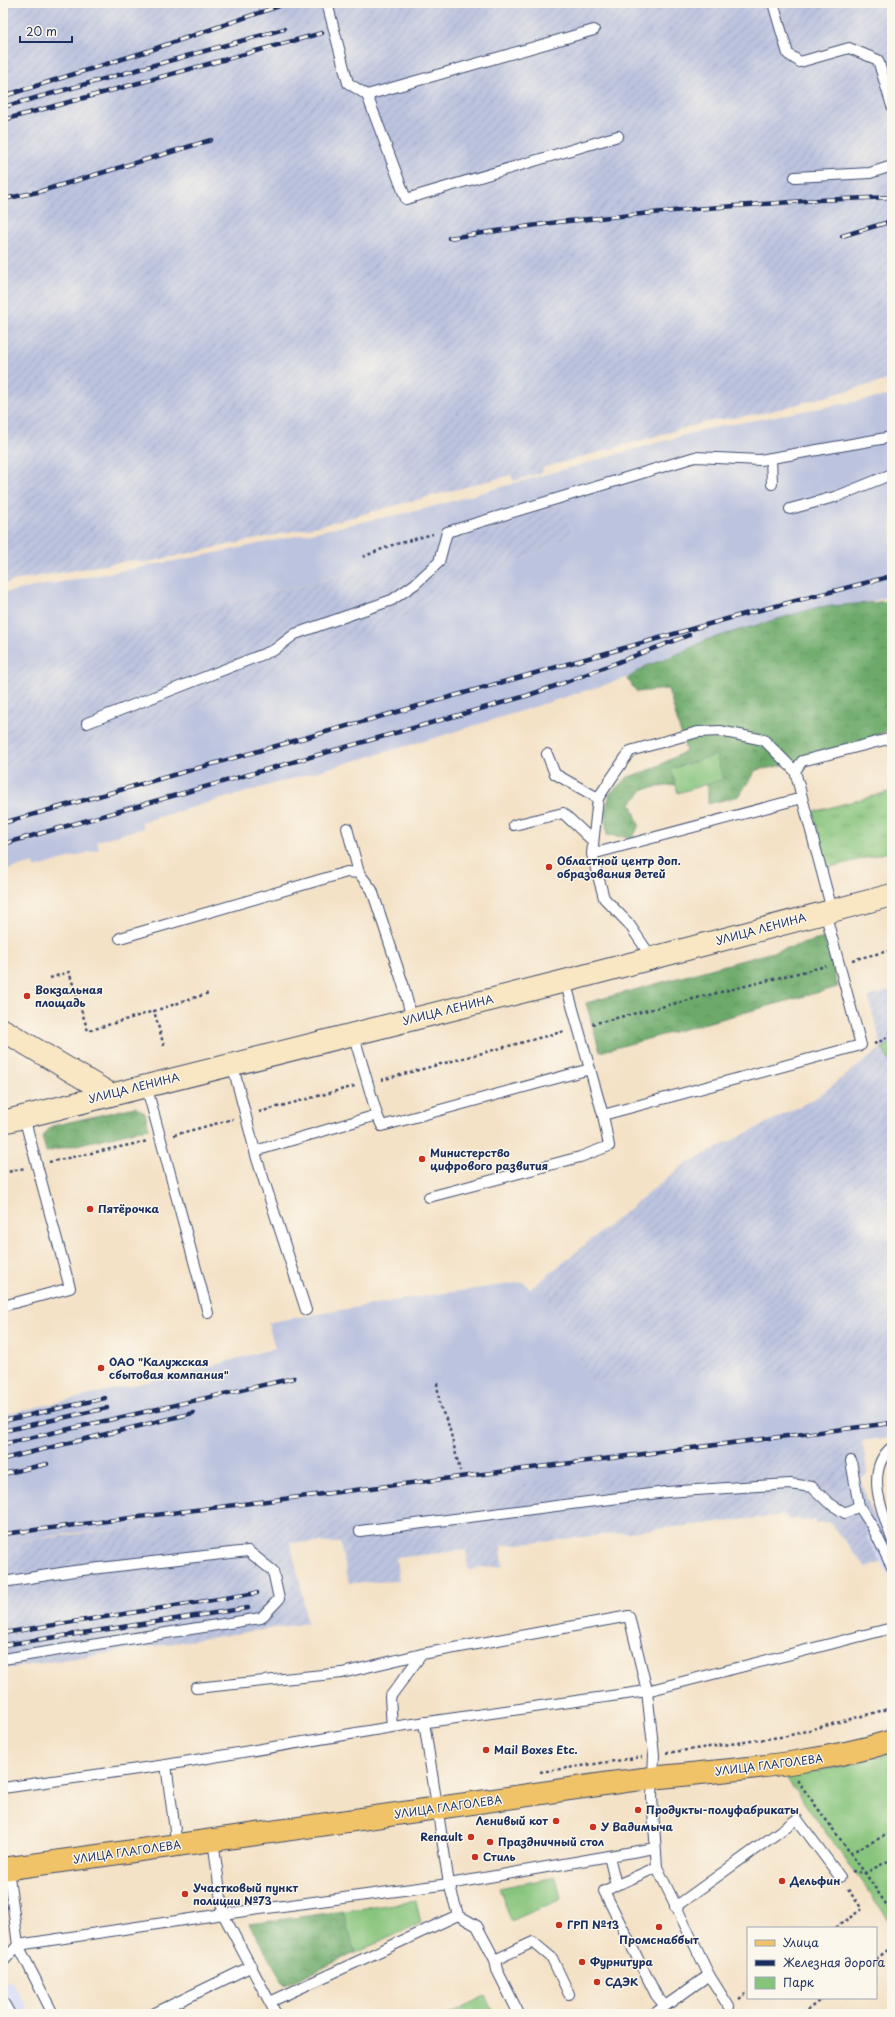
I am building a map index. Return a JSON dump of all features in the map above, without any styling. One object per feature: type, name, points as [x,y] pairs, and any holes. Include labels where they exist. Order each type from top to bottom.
[{"type":"main road","name":"УЛИЦА ЛЕНИНА","points":[[13,1120],[232,1063],[565,981],[892,895]]},
{"type":"main road","points":[[3,1030],[110,1094]]},
{"type":"main road","name":"УЛИЦА ГЛАГОЛЕВА","points":[[6,1869],[653,1778],[766,1767],[825,1758],[892,1742]]},
{"type":"lane","points":[[327,3],[348,83],[367,95],[406,199],[618,136]]},
{"type":"lane","points":[[773,3],[788,54],[800,62],[849,48],[878,60],[892,106]]},
{"type":"lane","points":[[367,95],[594,30]]},
{"type":"lane","points":[[795,177],[870,174],[892,166]]},
{"type":"lane","points":[[87,723],[274,650],[295,634],[392,600],[415,584],[439,562],[448,532],[695,457],[760,460],[892,437]]},
{"type":"lane","points":[[772,458],[772,484]]},
{"type":"lane","points":[[790,508],[838,496],[892,474]]},
{"type":"lane","points":[[603,1116],[861,1046],[839,963],[829,911],[795,771],[764,740],[720,731],[698,732],[630,751],[598,798],[592,854],[604,898],[629,924],[652,958]]},
{"type":"lane","points":[[795,771],[802,761],[892,738]]},
{"type":"lane","points":[[547,754],[555,774],[598,798]]},
{"type":"lane","points":[[592,854],[802,798]]},
{"type":"lane","points":[[514,825],[563,813],[593,841]]},
{"type":"lane","points":[[348,828],[359,873],[372,890],[403,984],[412,1019]]},
{"type":"lane","points":[[120,938],[348,872],[359,873]]},
{"type":"lane","points":[[429,1197],[580,1157],[609,1146],[603,1116],[565,981]]},
{"type":"lane","points":[[353,1033],[377,1115],[382,1126],[590,1069]]},
{"type":"lane","points":[[232,1063],[255,1151],[306,1310]]},
{"type":"lane","points":[[146,1085],[208,1313]]},
{"type":"lane","points":[[255,1151],[377,1115]]},
{"type":"lane","points":[[3,1306],[70,1288],[38,1164],[13,1120]]},
{"type":"lane","points":[[892,1447],[878,1467],[876,1490],[892,1539]]},
{"type":"lane","points":[[851,1461],[859,1506],[872,1526],[892,1567]]},
{"type":"lane","points":[[360,1531],[666,1492],[790,1484],[812,1487],[829,1502],[846,1513],[859,1506]]},
{"type":"lane","points":[[3,1582],[74,1571],[248,1551],[272,1571],[280,1599],[261,1618],[3,1659]]},
{"type":"lane","points":[[196,1688],[342,1673],[422,1654],[629,1616],[647,1692],[654,1755],[652,1797],[657,1867],[709,1975],[729,2007]]},
{"type":"lane","points":[[3,1788],[166,1765],[424,1722],[647,1692],[892,1628]]},
{"type":"lane","points":[[392,1727],[390,1697],[422,1654]]},
{"type":"lane","points":[[424,1722],[449,1884],[458,1915],[477,1926],[495,1960],[497,1970],[519,2014]]},
{"type":"lane","points":[[166,1765],[177,1845]]},
{"type":"lane","points":[[675,1907],[797,1819],[840,1877]]},
{"type":"lane","points":[[213,1840],[223,1914],[252,1966],[276,2014]]},
{"type":"lane","points":[[3,1962],[18,1946],[223,1914],[449,1884],[655,1848]]},
{"type":"lane","points":[[609,1856],[616,1885]]},
{"type":"lane","points":[[657,1867],[604,1891],[656,1995],[665,2006]]},
{"type":"lane","points":[[6,1869],[18,1946],[53,2014]]},
{"type":"lane","points":[[270,2002],[458,1915]]},
{"type":"lane","points":[[495,1960],[533,1942],[552,1958],[569,1994]]},
{"type":"lane","points":[[153,2014],[252,1966]]},
{"type":"lane","points":[[654,2014],[709,1975]]},
{"type":"lane","points":[[3,2002],[10,2014]]},
{"type":"path","points":[[363,557],[422,536],[448,532]]},
{"type":"path","points":[[3,1173],[38,1164],[161,1138],[579,1028],[892,950]]},
{"type":"path","points":[[50,978],[69,972],[88,1031],[209,993]]},
{"type":"path","points":[[154,1010],[164,1046]]},
{"type":"path","points":[[861,1046],[877,1044],[885,1039],[892,1030]]},
{"type":"path","points":[[438,1383],[440,1406],[449,1426],[460,1471]]},
{"type":"path","points":[[797,1780],[865,1873],[892,1913]]},
{"type":"path","points":[[850,1853],[892,1832]]},
{"type":"path","points":[[836,1927],[862,1909],[840,1877],[851,1871],[865,1873],[892,1859]]},
{"type":"path","points":[[877,1958],[892,1947]]},
{"type":"path","points":[[802,2014],[822,1999]]},
{"type":"shaded area","points":[[3,3],[892,3],[892,379],[764,413],[706,422],[542,468],[543,472],[514,481],[511,475],[318,526],[143,563],[134,560],[22,579],[3,584]]},
{"type":"shaded area","points":[[892,395],[892,595],[441,736],[141,822],[143,828],[97,841],[99,849],[35,868],[34,863],[3,871],[3,769],[135,733],[192,711],[389,626],[573,534],[562,504],[514,518],[449,543],[422,544],[396,553],[390,561],[286,590],[285,587],[59,649],[61,654],[6,669],[7,672],[3,673],[3,593],[206,555],[424,509],[706,429]]},
{"type":"shaded area","points":[[562,504],[573,534],[389,626],[192,711],[135,733],[3,769],[3,673],[7,672],[6,669],[60,654],[59,649],[286,587],[287,590],[390,561],[396,553],[422,544],[449,543],[514,518]]},
{"type":"shaded area","points":[[892,990],[892,1385],[823,1375],[645,1375],[592,1383],[538,1283],[682,1166],[814,1099],[882,1048],[868,997]]},
{"type":"shaded area","points":[[524,1282],[530,1289],[538,1283],[592,1383],[645,1375],[823,1375],[892,1385],[892,1437],[343,1507],[65,1534],[3,1543],[3,1415],[190,1372],[275,1348],[268,1323],[271,1322],[417,1297]]},
{"type":"shaded area","points":[[862,1440],[868,1473],[860,1479],[874,1519],[867,1538],[880,1562],[867,1568],[829,1522],[816,1523],[816,1520],[801,1521],[800,1518],[787,1519],[786,1515],[501,1546],[503,1566],[468,1570],[466,1550],[396,1558],[399,1581],[349,1583],[340,1543],[290,1542],[300,1581],[307,1623],[3,1669],[3,1543]]},
{"type":"shaded area","points":[[892,1494],[892,1582],[867,1538],[874,1519],[890,1511],[886,1496]]},
{"type":"shaded area","points":[[11,1981],[32,2014],[3,2014],[3,1982]]},
{"type":"green space","points":[[892,601],[892,727],[876,736],[808,760],[756,770],[739,796],[708,804],[708,788],[701,774],[673,785],[644,789],[631,803],[639,825],[633,838],[607,835],[605,813],[610,793],[628,777],[652,769],[686,751],[668,689],[637,692],[627,679],[646,666],[680,653],[706,640],[819,607]]},
{"type":"green space","points":[[716,755],[723,779],[678,793],[671,769]]},
{"type":"green space","points":[[892,791],[892,851],[827,868],[813,812]]},
{"type":"green space","points":[[824,938],[838,987],[600,1052],[586,1003]]},
{"type":"green space","points":[[892,1042],[892,1065],[882,1048]]},
{"type":"green space","points":[[135,1107],[145,1113],[149,1128],[46,1152],[42,1136],[52,1126]]},
{"type":"green space","points":[[892,1752],[892,1924],[784,1775],[845,1766]]},
{"type":"green space","points":[[556,1877],[561,1899],[511,1921],[499,1888]]},
{"type":"green space","points":[[416,1901],[421,1923],[355,1953],[343,1911]]},
{"type":"green space","points":[[343,1911],[355,1953],[285,1985],[249,1924]]},
{"type":"green space","points":[[485,1996],[495,2014],[448,2014]]},
{"type":"railway","points":[[7,95],[148,51],[279,6]]},
{"type":"railway","points":[[3,107],[284,29]]},
{"type":"railway","points":[[3,120],[322,33]]},
{"type":"railway","points":[[3,199],[38,192],[211,140]]},
{"type":"railway","points":[[449,238],[558,222],[694,209],[819,200],[892,197]]},
{"type":"railway","points":[[842,236],[892,221]]},
{"type":"railway","points":[[3,823],[741,615],[892,576]]},
{"type":"railway","points":[[3,844],[526,696],[689,635]]},
{"type":"railway","points":[[3,1444],[294,1378]]},
{"type":"railway","points":[[3,1421],[105,1398]]},
{"type":"railway","points":[[3,1431],[107,1408]]},
{"type":"railway","points":[[3,1459],[193,1413]]},
{"type":"railway","points":[[3,1534],[892,1423]]},
{"type":"railway","points":[[3,1474],[47,1464]]},
{"type":"railway","points":[[3,1633],[257,1593]]},
{"type":"railway","points":[[3,1645],[248,1608]]},
{"type":"place","name":"Областной центр доп. образования детей","points":[[549,867]]},
{"type":"place","name":"Вокзальная площадь","points":[[27,996]]},
{"type":"place","name":"Министерство цифрового развития","points":[[422,1159]]},
{"type":"place","name":"Пятёрочка","points":[[90,1209]]},
{"type":"place","name":"ОАО \"Калужская сбытовая компания\"","points":[[101,1368]]},
{"type":"place","name":"Mail Boxes Etc.","points":[[486,1750]]},
{"type":"place","name":"Продукты-полуфабрикаты","points":[[638,1810]]},
{"type":"place","name":"Ленивый кот","points":[[556,1821]]},
{"type":"place","name":"У Вадимыча","points":[[593,1827]]},
{"type":"place","name":"Renault","points":[[471,1837]]},
{"type":"place","name":"Праздничный стол","points":[[490,1842]]},
{"type":"place","name":"Стиль","points":[[475,1857]]},
{"type":"place","name":"Дельфин","points":[[782,1881]]},
{"type":"place","name":"Участковый пункт полиции №73","points":[[185,1894]]},
{"type":"place","name":"ГРП №13","points":[[559,1925]]},
{"type":"place","name":"Промснаббыт","points":[[659,1927]]},
{"type":"place","name":"Фурнитура","points":[[582,1962]]},
{"type":"place","name":"СДЭК","points":[[597,1982]]}]
